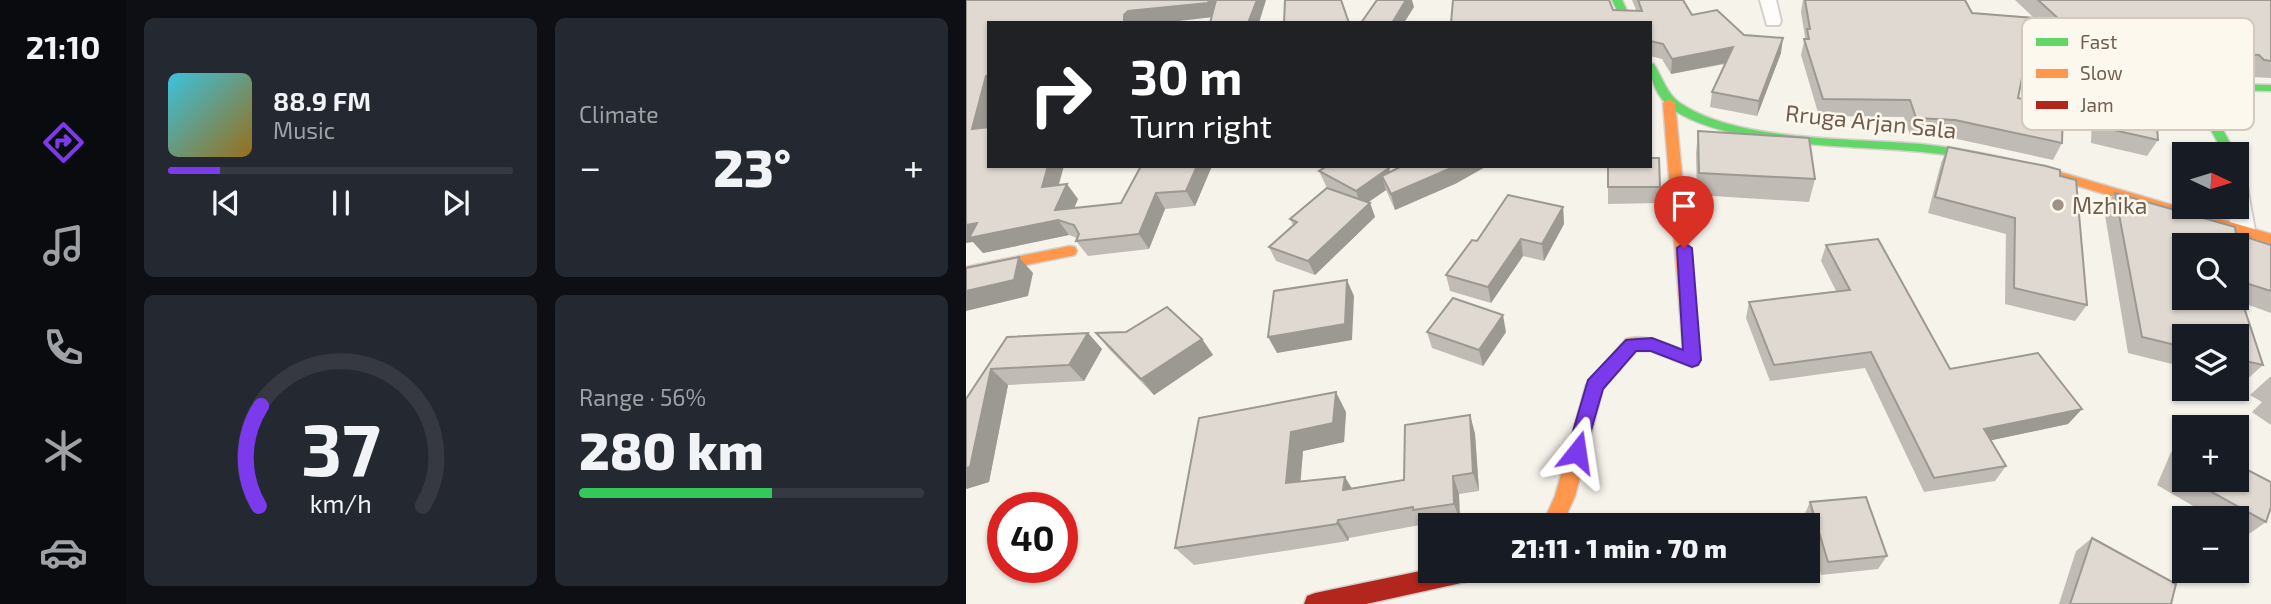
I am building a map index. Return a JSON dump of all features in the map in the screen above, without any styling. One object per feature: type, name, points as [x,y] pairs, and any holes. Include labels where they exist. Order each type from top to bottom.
[{"type":"street","points":[[1617,0],[1627,21]]},
{"type":"street","points":[[1768,0],[1773,21]]},
{"type":"street","points":[[1557,513],[1565,496],[1595,386],[1632,344],[1652,345],[1692,360],[1670,103],[1652,70]]},
{"type":"street","name":"Rruga Arjan Sala","points":[[1670,103],[1693,114],[1755,131],[1907,146],[2012,164],[2271,239]]},
{"type":"street","points":[[2241,219],[2243,231]]},
{"type":"street","points":[[966,272],[1070,251]]},
{"type":"street","points":[[1315,604],[1418,582]]},
{"type":"building","points":[[966,0],[1209,0],[1208,3],[1128,11],[1124,15],[1124,21],[987,21],[987,76],[972,129],[987,127],[987,168],[1047,168],[1042,187],[1067,184],[1055,210],[1121,203],[1140,168],[1196,168],[1186,191],[1156,193],[1139,234],[1076,241],[1079,234],[1074,225],[1058,220],[969,238],[977,223],[966,225]]},
{"type":"building","points":[[1216,0],[1257,0],[1249,21],[1211,21]]},
{"type":"building","points":[[1285,0],[1341,0],[1348,21],[1284,21]]},
{"type":"building","points":[[1377,0],[1406,0],[1393,21],[1362,21]]},
{"type":"building","points":[[1453,0],[1609,0],[1613,10],[1642,11],[1638,0],[1683,0],[1692,15],[1717,10],[1744,35],[1783,38],[1759,101],[1712,92],[1733,47],[1672,59],[1663,44],[1652,41],[1652,21],[1451,21]]},
{"type":"building","points":[[1805,0],[1965,0],[1972,13],[2034,18],[2022,18],[2022,78],[2018,98],[2022,99],[2022,130],[2062,130],[2062,143],[1955,120],[1916,118],[1910,100],[1823,99],[1804,39],[1809,39],[1807,29],[1810,29]]},
{"type":"building","points":[[2038,0],[2271,0],[2271,61],[2254,55],[2254,18],[2058,18]]},
{"type":"building","points":[[2113,130],[2157,130],[2158,140]]},
{"type":"building","points":[[1698,131],[1809,138],[1815,179],[1699,173]]},
{"type":"building","points":[[1948,147],[2046,166],[2060,170],[2060,176],[2076,180],[2087,305],[2014,288],[2015,218],[1935,197]]},
{"type":"building","points":[[1652,158],[1659,158],[1660,187],[1608,187],[1608,168],[1652,168]]},
{"type":"building","points":[[1324,168],[1389,168],[1356,191],[1319,171]]},
{"type":"building","points":[[1398,168],[1451,168],[1391,194],[1382,176]]},
{"type":"building","points":[[1327,188],[1370,203],[1308,261],[1269,247],[1297,222],[1290,219]]},
{"type":"building","points":[[2115,193],[2172,209],[2172,219],[2207,219],[2235,227],[2236,233],[2172,233],[2172,310],[2245,310],[2263,365],[2249,362],[2249,324],[2172,324],[2172,344],[2142,337]]},
{"type":"building","points":[[1508,195],[1563,207],[1542,244],[1521,239],[1488,287],[1446,275],[1472,240],[1477,241]]},
{"type":"building","points":[[2249,238],[2271,245],[2271,291],[2249,284]]},
{"type":"building","points":[[1878,239],[1950,369],[2038,353],[2082,409],[1984,429],[2006,466],[1934,478],[1871,352],[1774,365],[1749,302],[1850,290],[1826,245]]},
{"type":"building","points":[[1019,257],[1014,280],[966,291],[966,268]]},
{"type":"building","points":[[1347,280],[1345,324],[1268,337],[1274,291]]},
{"type":"building","points":[[1453,298],[1503,315],[1479,350],[1427,332]]},
{"type":"building","points":[[1167,307],[1202,339],[1141,379],[1096,333],[1126,332]]},
{"type":"building","points":[[1088,333],[1069,365],[991,369],[970,467],[966,468],[966,399],[1007,337]]},
{"type":"building","points":[[1336,392],[1333,423],[1291,432],[1286,483],[1345,477],[1343,490],[1404,480],[1405,425],[1470,415],[1473,473],[1453,476],[1454,504],[1413,510],[1413,507],[1338,520],[1337,524],[1175,548],[1199,418]]},
{"type":"building","points":[[2249,471],[2271,482],[2271,507],[2266,522],[2249,513],[2249,506],[2237,506],[2212,492],[2249,492]]},
{"type":"building","points":[[1866,497],[1887,556],[1828,562],[1820,535],[1820,513],[1813,513],[1810,502]]},
{"type":"building","points":[[2092,538],[2176,584],[2171,604],[2070,604]]},
{"type":"traffic: fast","points":[[1617,0],[1627,21]]},
{"type":"traffic: fast","points":[[1652,70],[1664,93],[1676,106],[1698,118],[1727,126],[1794,138],[1939,150],[1988,158],[2053,174]]},
{"type":"traffic: fast","points":[[2254,88],[2271,88]]},
{"type":"traffic: fast","points":[[2217,130],[2224,142]]},
{"type":"traffic: slow","points":[[1557,513],[1565,496],[1595,385],[1632,344],[1652,345],[1692,360],[1669,103]]},
{"type":"traffic: slow","points":[[2053,174],[2271,239]]},
{"type":"traffic: slow","points":[[966,272],[1070,251]]},
{"type":"traffic: jam","points":[[1315,604],[1418,582]]},
{"type":"place","name":"Mzhika","points":[[2058,205]]},
{"type":"route","points":[[1577,452],[1595,386],[1632,344],[1652,345],[1692,360],[1684,248]]}]
